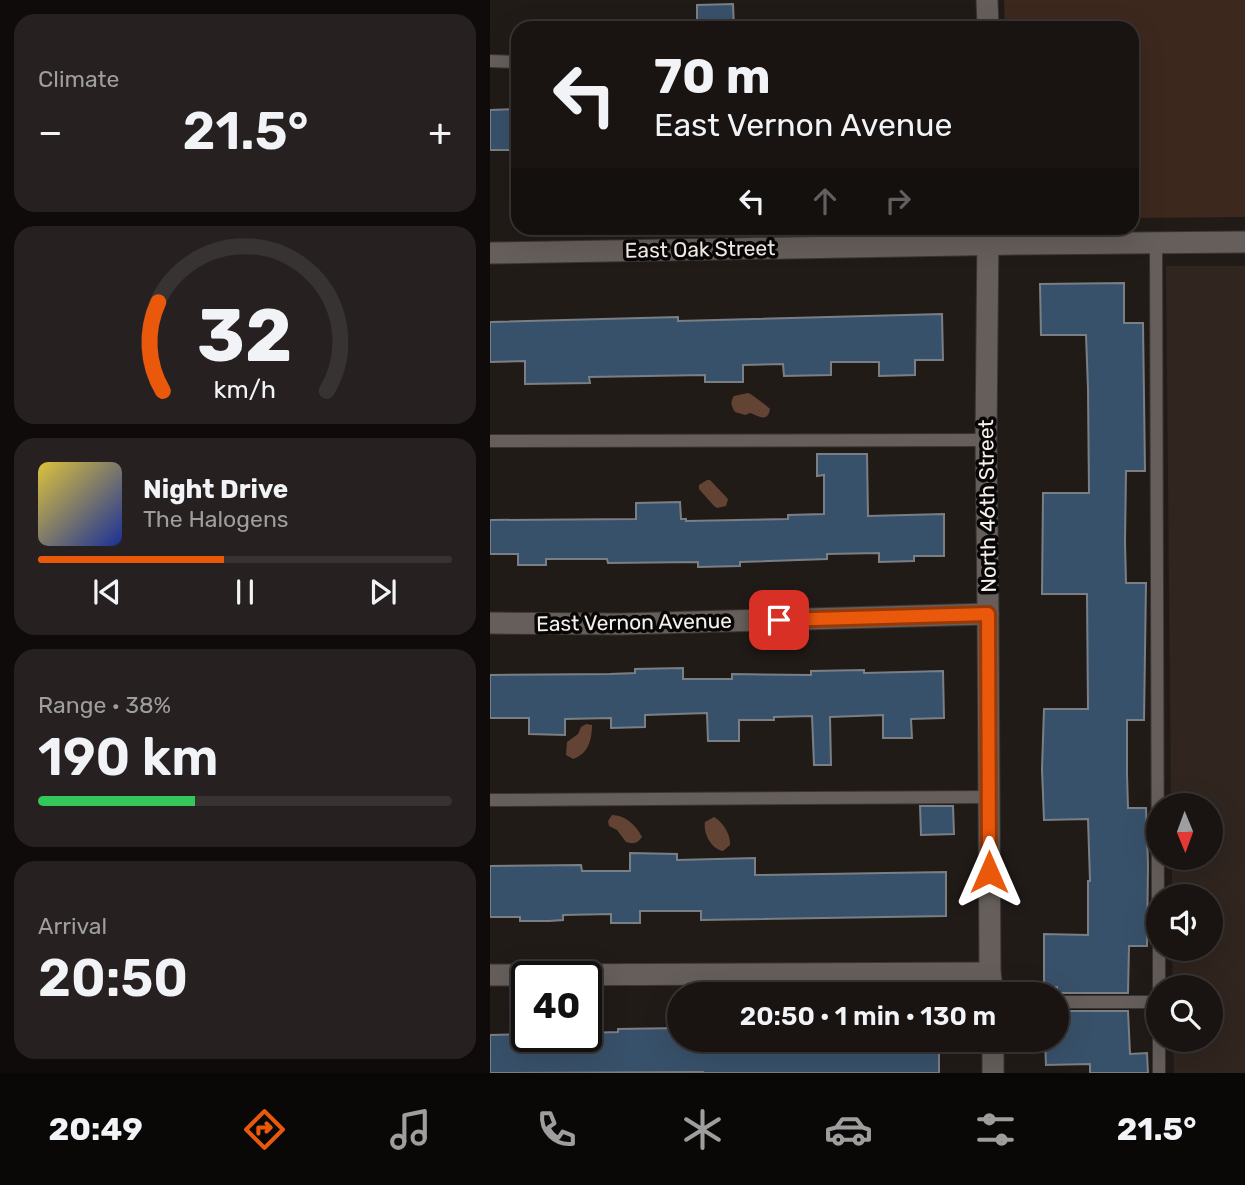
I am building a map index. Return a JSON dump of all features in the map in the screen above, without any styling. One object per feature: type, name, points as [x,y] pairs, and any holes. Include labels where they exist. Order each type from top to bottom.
[{"type":"street","points":[[987,0],[988,21]]},
{"type":"street","name":"East Oak Street","points":[[490,253],[988,236],[1156,243],[1245,242]]},
{"type":"street","name":"North 46th Street","points":[[988,236],[986,440],[991,982]]},
{"type":"street","name":"East Vernon Avenue","points":[[490,623],[622,624],[988,614]]},
{"type":"street","points":[[490,975],[880,982]]},
{"type":"street","points":[[993,1052],[993,1073]]},
{"type":"lane","points":[[490,61],[511,62]]},
{"type":"lane","points":[[1156,243],[1158,884]]},
{"type":"lane","points":[[490,441],[986,440]]},
{"type":"lane","points":[[490,800],[989,797]]},
{"type":"lane","points":[[1069,1002],[1146,1002]]},
{"type":"lane","points":[[1159,1052],[1159,1073]]},
{"type":"shaded area","points":[[1004,0],[1245,0],[1245,217],[1139,218],[1139,21],[1005,21]]},
{"type":"shaded area","points":[[1166,266],[1245,266],[1245,1073],[1174,1073],[1173,1052],[1223,1052],[1223,975],[1173,975],[1172,961],[1223,961],[1223,884],[1172,884],[1172,870],[1223,870],[1223,793],[1171,793]]},
{"type":"shaded area","points":[[748,393],[770,409],[767,416],[735,412],[732,404],[734,396]]},
{"type":"shaded area","points":[[707,480],[728,499],[726,506],[717,508],[699,489],[699,485]]},
{"type":"shaded area","points":[[586,724],[592,725],[590,741],[586,750],[573,759],[566,755],[567,742]]},
{"type":"shaded area","points":[[612,815],[630,821],[642,837],[635,843],[626,842],[617,830],[609,826],[608,821]]},
{"type":"shaded area","points":[[714,817],[728,833],[730,845],[723,851],[712,844],[705,831],[705,822]]},
{"type":"building","points":[[733,4],[734,21],[697,21],[697,5]]},
{"type":"building","points":[[511,109],[511,150],[490,150],[490,110]]},
{"type":"building","points":[[1124,283],[1124,323],[1143,323],[1145,471],[1126,471],[1125,542],[1126,583],[1146,583],[1144,720],[1127,720],[1127,774],[1128,808],[1146,808],[1148,884],[1146,946],[1129,946],[1128,993],[1069,993],[1069,982],[1044,982],[1044,934],[1088,935],[1090,881],[1088,819],[1044,820],[1044,709],[1088,709],[1087,594],[1042,594],[1043,493],[1089,493],[1086,335],[1041,335],[1040,284]]},
{"type":"building","points":[[942,314],[943,360],[915,360],[915,375],[879,376],[879,362],[831,362],[831,375],[784,376],[783,364],[743,365],[743,382],[705,382],[705,375],[589,377],[590,383],[525,384],[525,361],[490,362],[490,322],[678,317],[678,321]]},
{"type":"building","points":[[817,454],[867,454],[868,516],[944,514],[944,556],[914,556],[914,561],[879,562],[879,553],[827,554],[827,559],[740,562],[740,566],[698,567],[698,562],[608,563],[607,559],[546,559],[546,565],[518,565],[518,554],[490,554],[490,520],[636,519],[636,503],[680,502],[681,519],[686,521],[788,519],[788,515],[824,514],[824,475],[817,476]]},
{"type":"building","points":[[683,668],[683,679],[732,679],[732,674],[811,675],[811,671],[943,671],[944,718],[911,719],[912,738],[883,738],[883,715],[830,717],[831,765],[814,765],[812,716],[739,720],[739,741],[708,741],[707,713],[645,715],[645,727],[611,728],[611,718],[565,719],[565,735],[529,734],[529,718],[490,718],[490,675],[610,674],[635,673],[635,669]]},
{"type":"building","points":[[920,806],[953,806],[954,834],[921,835]]},
{"type":"building","points":[[630,853],[677,854],[677,860],[755,858],[755,875],[946,872],[946,916],[701,920],[701,911],[640,911],[640,923],[611,923],[611,914],[563,915],[563,920],[549,921],[490,917],[490,866],[581,865],[582,871],[630,871]]},
{"type":"building","points":[[1069,1011],[1128,1011],[1130,1054],[1147,1053],[1148,1073],[1090,1073],[1090,1064],[1046,1065],[1045,1052],[1069,1052]]},
{"type":"building","points":[[667,1028],[667,1052],[939,1052],[939,1073],[490,1073],[490,1035],[511,1034],[511,1052],[602,1052],[602,1032],[618,1032],[618,1029]]},
{"type":"route","points":[[779,620],[988,614],[989,872]]}]
